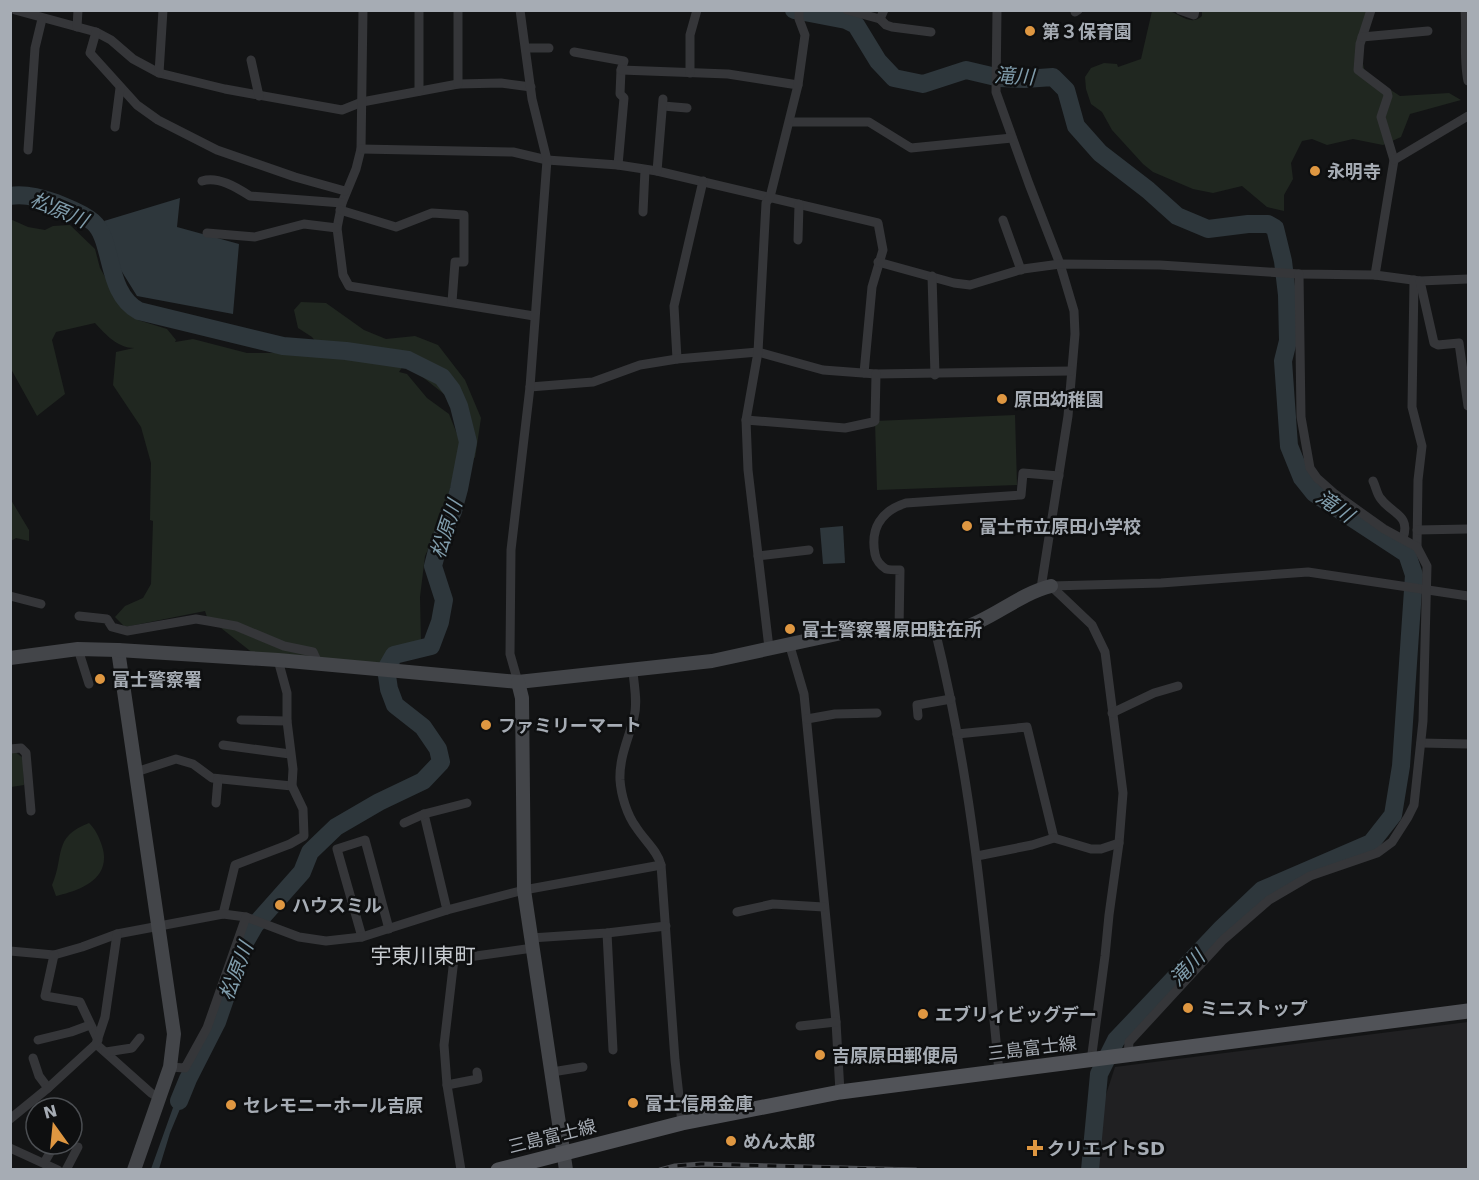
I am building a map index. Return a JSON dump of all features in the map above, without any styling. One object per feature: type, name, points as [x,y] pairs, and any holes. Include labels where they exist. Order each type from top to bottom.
[{"type":"main road","name":"三島富士線","points":[[498,1170],[682,1123],[840,1092],[1468,1011]]},
{"type":"street","points":[[10,14],[14,10],[96,32],[111,40],[133,59],[159,73],[259,96],[342,110],[362,102],[458,84],[501,83],[531,87]]},
{"type":"street","points":[[77,27],[78,10]]},
{"type":"street","points":[[159,73],[163,10]]},
{"type":"street","points":[[363,10],[361,149],[356,169],[345,191],[337,228],[343,275],[349,286],[534,316]]},
{"type":"street","points":[[419,10],[419,91]]},
{"type":"street","points":[[458,10],[458,84]]},
{"type":"street","points":[[520,10],[531,87],[547,160],[530,387],[511,550],[510,654],[522,698],[524,890],[566,1170]]},
{"type":"street","points":[[690,73],[690,35],[697,10]]},
{"type":"street","points":[[847,10],[882,15],[886,25],[892,27],[931,32]]},
{"type":"street","points":[[997,10],[996,92],[1060,264],[1074,310],[1075,334],[1068,416],[1046,587]]},
{"type":"street","points":[[1180,10],[1194,15],[1196,10]]},
{"type":"street","points":[[1371,10],[1358,56],[1358,70],[1387,92],[1388,96],[1381,117],[1394,160],[1375,275]]},
{"type":"street","points":[[1465,10],[1467,36],[1464,63],[1468,81]]},
{"type":"street","points":[[770,648],[748,470],[746,420],[758,352],[766,203],[770,197],[790,122],[805,35],[799,15]]},
{"type":"street","points":[[28,150],[35,48],[42,19]]},
{"type":"street","points":[[1362,38],[1428,31]]},
{"type":"street","points":[[96,32],[90,53],[137,105],[158,120],[218,150],[295,177],[345,191]]},
{"type":"street","points":[[526,48],[549,48]]},
{"type":"street","points":[[574,52],[624,61],[621,70],[620,94],[624,98],[618,165]]},
{"type":"street","points":[[251,60],[259,96]]},
{"type":"street","points":[[621,70],[728,74],[798,85]]},
{"type":"street","points":[[115,127],[120,88]]},
{"type":"street","points":[[657,171],[663,102],[687,108]]},
{"type":"street","points":[[1394,160],[1468,116]]},
{"type":"street","points":[[790,122],[869,122],[911,148],[1012,138]]},
{"type":"street","points":[[361,149],[513,152],[547,160],[618,165],[703,181],[878,223],[883,250],[872,287],[864,373]]},
{"type":"street","points":[[642,212],[645,170]]},
{"type":"street","points":[[202,181],[210,178],[238,188],[250,196],[341,207],[400,230],[432,213],[464,215],[464,262],[455,262],[452,302]]},
{"type":"street","points":[[677,359],[674,306],[703,181]]},
{"type":"street","points":[[798,240],[799,204]]},
{"type":"street","points":[[1004,220],[1021,270]]},
{"type":"street","points":[[207,233],[255,237],[304,224],[337,228]]},
{"type":"street","points":[[878,262],[954,283],[970,285],[1021,270],[1060,264],[1160,265],[1299,274],[1375,275],[1417,281],[1468,279]]},
{"type":"street","points":[[1299,274],[1301,417],[1310,468],[1317,478],[1335,494],[1384,529],[1417,547]]},
{"type":"street","points":[[932,276],[935,375]]},
{"type":"street","points":[[1417,281],[1434,343],[1438,345],[1459,343],[1468,406]]},
{"type":"street","points":[[1121,1057],[1129,1042],[1223,940],[1269,900],[1310,876],[1377,853],[1392,842],[1414,805],[1420,743],[1427,566],[1417,547],[1418,480],[1422,446],[1412,407],[1417,281]]},
{"type":"street","points":[[530,387],[593,382],[640,365],[677,359],[758,352],[824,370],[876,374],[935,375],[1071,371]]},
{"type":"street","points":[[746,420],[844,428],[873,422],[876,374]]},
{"type":"street","points":[[899,630],[900,570],[887,569],[876,560],[874,547],[874,530],[891,510],[906,503],[1021,495],[1023,473],[1059,476]]},
{"type":"street","points":[[1373,481],[1380,498],[1402,516],[1405,531],[1403,538]]},
{"type":"street","points":[[1417,530],[1468,529]]},
{"type":"street","points":[[758,556],[809,550]]},
{"type":"street","points":[[10,658],[78,649],[118,650],[278,660],[518,682],[712,661],[851,631],[961,628],[978,623],[1046,587],[1161,584],[1308,572],[1468,596]]},
{"type":"street","points":[[1046,587],[1092,625],[1105,651],[1123,793],[1094,1060]]},
{"type":"street","points":[[10,596],[41,604]]},
{"type":"street","points":[[79,616],[107,619],[112,627],[127,631],[196,619],[236,626],[284,646],[313,652],[319,665]]},
{"type":"street","points":[[934,630],[951,699],[977,856],[999,1072]]},
{"type":"street","points":[[789,643],[804,694],[807,719],[836,1022],[840,1092]]},
{"type":"street","points":[[78,649],[89,684]]},
{"type":"street","points":[[118,650],[174,1034],[170,1067],[131,1169]]},
{"type":"street","points":[[223,914],[235,865],[290,844],[304,836],[303,809],[292,786],[293,769],[287,721],[287,693],[278,660]]},
{"type":"street","points":[[633,671],[636,702],[623,752],[620,779],[625,804],[634,825],[659,858],[661,865],[675,1060],[682,1123]]},
{"type":"street","points":[[1112,713],[1154,693],[1179,686]]},
{"type":"street","points":[[918,717],[917,705],[951,699]]},
{"type":"street","points":[[807,719],[835,714],[877,713]]},
{"type":"street","points":[[241,720],[287,721]]},
{"type":"street","points":[[957,734],[1027,727],[1054,838]]},
{"type":"street","points":[[1420,743],[1468,744]]},
{"type":"street","points":[[223,745],[290,754]]},
{"type":"street","points":[[10,749],[21,748],[26,753],[31,812]]},
{"type":"street","points":[[136,772],[176,759],[194,764],[212,778],[292,786]]},
{"type":"street","points":[[216,803],[218,779]]},
{"type":"street","points":[[405,823],[424,814],[467,803]]},
{"type":"street","points":[[424,814],[447,910]]},
{"type":"street","points":[[977,856],[1032,845],[1054,838],[1091,849],[1101,849],[1119,843]]},
{"type":"street","points":[[362,937],[337,849],[365,840],[389,929]]},
{"type":"street","points":[[10,951],[54,955],[117,934],[223,914],[248,918],[300,937],[326,941],[362,937],[447,910],[524,890],[661,865]]},
{"type":"street","points":[[737,912],[773,904],[824,907]]},
{"type":"street","points":[[170,1067],[185,1068],[207,1028],[248,918]]},
{"type":"street","points":[[461,1170],[447,1085],[444,1045],[454,959],[532,943],[666,926]]},
{"type":"street","points":[[607,933],[613,1050]]},
{"type":"street","points":[[10,1119],[48,1088],[97,1042],[105,1017],[117,934]]},
{"type":"street","points":[[54,955],[45,996],[80,1002],[97,1042],[159,1098]]},
{"type":"street","points":[[800,1026],[836,1022]]},
{"type":"street","points":[[38,1040],[90,1025]]},
{"type":"street","points":[[106,1052],[132,1048],[140,1038]]},
{"type":"street","points":[[33,1058],[39,1076],[48,1088]]},
{"type":"street","points":[[552,1072],[583,1067]]},
{"type":"street","points":[[447,1085],[478,1079],[477,1072]]},
{"type":"street","points":[[10,1148],[58,1170]]},
{"type":"street","points":[[44,1163],[48,1156]]},
{"type":"street","points":[[66,1170],[73,1156]]},
{"type":"shaded area","points":[[1166,10],[1193,20],[1202,16],[1202,11],[1368,11],[1359,45],[1365,73],[1400,96],[1449,93],[1461,100],[1410,114],[1401,137],[1383,145],[1353,139],[1327,145],[1312,139],[1302,141],[1291,163],[1293,179],[1284,195],[1284,211],[1267,207],[1242,186],[1213,193],[1193,189],[1153,172],[1143,164],[1112,130],[1102,112],[1091,104],[1086,89],[1085,77],[1091,68],[1104,63],[1117,64],[1118,67],[1141,59],[1152,11]]},
{"type":"shaded area","points":[[180,198],[177,227],[239,244],[233,314],[137,296],[119,267],[104,221]]},
{"type":"shaded area","points":[[10,219],[28,227],[45,230],[53,226],[70,225],[95,249],[100,268],[113,291],[138,320],[167,329],[176,340],[175,342],[193,339],[247,353],[296,353],[328,357],[312,337],[298,328],[294,310],[301,302],[326,303],[364,330],[386,339],[415,336],[438,345],[465,380],[481,418],[475,458],[465,452],[459,406],[405,363],[399,372],[407,374],[427,398],[449,414],[461,444],[443,517],[425,556],[420,597],[421,642],[386,669],[258,657],[207,617],[205,611],[125,627],[115,617],[125,606],[143,598],[151,584],[153,521],[150,520],[151,463],[141,427],[113,385],[116,352],[134,348],[118,343],[95,323],[56,332],[52,340],[65,394],[37,416],[11,369]]},
{"type":"shaded area","points":[[1015,415],[1017,485],[877,490],[875,421]]},
{"type":"shaded area","points":[[11,500],[29,530],[29,541],[16,538],[11,541]]},
{"type":"shaded area","points":[[843,526],[845,563],[823,564],[820,528]]},
{"type":"shaded area","points":[[11,751],[23,758],[24,785],[11,787]]},
{"type":"shaded area","points":[[89,823],[99,837],[104,855],[100,873],[86,886],[56,896],[52,885],[64,841],[77,828]]},
{"type":"shaded area","points":[[1468,1022],[1468,1169],[1095,1169],[1102,1107],[1115,1067]]},
{"type":"shaded area","points":[[184,1077],[192,1080],[170,1133],[159,1169],[151,1169]]},
{"type":"waterway","name":"滝川","points":[[794,10],[846,20],[856,25],[878,61],[894,78],[923,84],[966,70],[1000,78],[1053,77],[1066,90],[1076,126],[1100,153],[1177,216],[1208,229],[1248,224],[1268,224],[1275,228],[1283,261],[1287,295],[1288,341],[1283,361],[1289,446],[1302,478],[1314,493],[1407,554],[1414,575],[1401,766],[1393,815],[1371,843],[1262,890],[1222,928],[1116,1040],[1099,1074],[1090,1170]]},
{"type":"waterway","name":"松原川","points":[[10,196],[45,199],[75,211],[93,222],[100,230],[120,292],[128,303],[139,311],[283,346],[346,351],[408,360],[442,377],[452,390],[459,406],[468,442],[453,511],[439,543],[433,566],[444,600],[440,622],[431,646],[394,655],[386,669],[389,689],[395,705],[423,727],[438,749],[441,762],[423,781],[379,802],[336,827],[310,852],[302,872],[255,925],[244,944],[217,1022],[179,1101]]},
{"type":"railway","points":[[660,1170],[701,1164],[916,1170]]},
{"type":"place","name":"第３保育園","points":[[1030,31]]},
{"type":"place","name":"永明寺","points":[[1315,171]]},
{"type":"place","name":"原田幼稚園","points":[[1002,399]]},
{"type":"place","name":"富士市立原田小学校","points":[[967,526]]},
{"type":"place","name":"富士警察署原田駐在所","points":[[790,629]]},
{"type":"place","name":"富士警察署","points":[[100,679]]},
{"type":"place","name":"ファミリーマート","points":[[486,725]]},
{"type":"place","name":"ハウスミル","points":[[280,905]]},
{"type":"place","name":"ミニストップ","points":[[1188,1008]]},
{"type":"place","name":"エブリィビッグデー","points":[[923,1014]]},
{"type":"place","name":"吉原原田郵便局","points":[[820,1055]]},
{"type":"place","name":"富士信用金庫","points":[[633,1103]]},
{"type":"place","name":"セレモニーホール吉原","points":[[231,1105]]},
{"type":"place","name":"めん太郎","points":[[731,1141]]},
{"type":"place","name":"クリエイトSD","points":[[1035,1148]]},
{"type":"district","name":"宇東川東町","points":[[423,956]]}]
